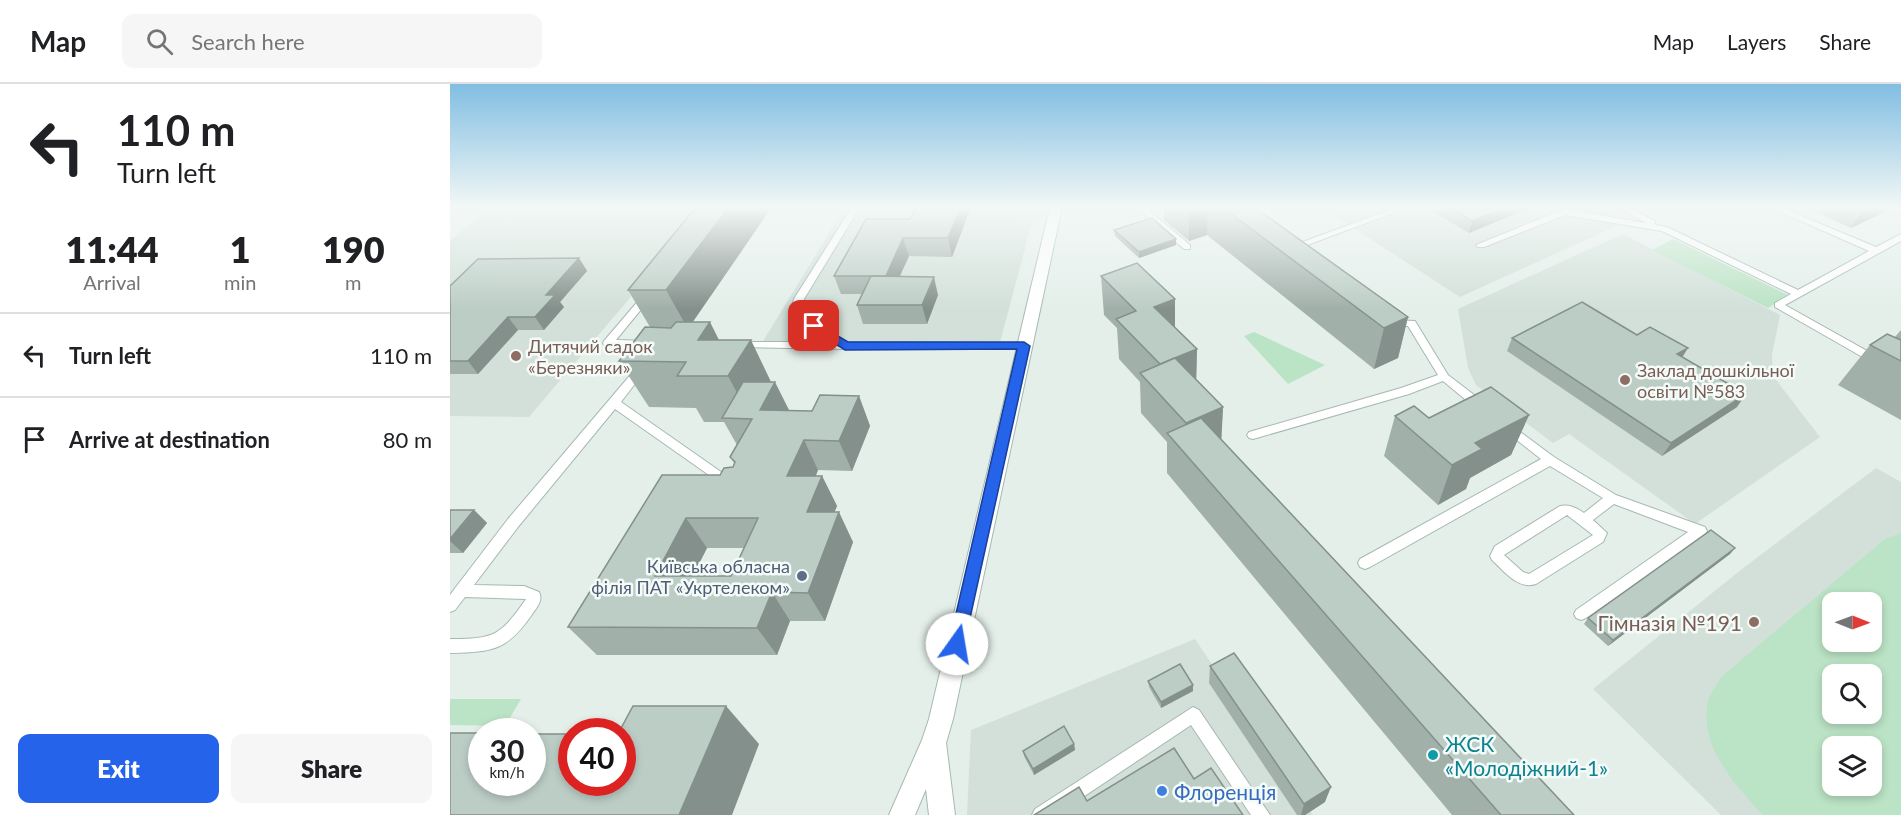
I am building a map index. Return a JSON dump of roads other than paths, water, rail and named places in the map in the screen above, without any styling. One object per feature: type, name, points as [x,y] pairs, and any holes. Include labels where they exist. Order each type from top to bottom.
[{"type":"street","points":[[902,815],[934,742],[1048,241]]},
{"type":"street","points":[[934,742],[942,815]]},
{"type":"lane","points":[[835,241],[799,299],[796,311],[845,346]]},
{"type":"lane","points":[[1180,241],[1187,247]]},
{"type":"lane","points":[[1291,248],[1310,241]]},
{"type":"lane","points":[[1481,245],[1491,241]]},
{"type":"lane","points":[[1689,241],[1799,294]]},
{"type":"lane","points":[[1854,241],[1877,251]]},
{"type":"lane","points":[[1894,241],[1778,305],[1901,375]]},
{"type":"lane","points":[[450,606],[513,522],[661,344],[608,344],[651,291]]},
{"type":"lane","points":[[1387,322],[1411,323],[1444,377],[1550,460],[1612,498],[1700,531],[1581,614]]},
{"type":"lane","points":[[730,345],[1024,346]]},
{"type":"lane","points":[[1253,435],[1405,391],[1444,377]]},
{"type":"lane","points":[[614,403],[703,467],[745,493]]},
{"type":"lane","points":[[1365,563],[1550,460]]},
{"type":"lane","points":[[1584,520],[1612,498]]},
{"type":"lane","points":[[1569,510],[1584,520],[1600,533],[1599,538],[1536,578],[1519,577],[1497,556],[1500,550],[1561,511],[1569,510]]},
{"type":"lane","points":[[450,646],[484,646],[503,640],[512,632],[534,596],[524,592],[461,591]]},
{"type":"lane","points":[[1041,815],[1193,716],[1261,815]]},
{"type":"place","name":"Дитячий садок «Березняки»","points":[[516,356]]},
{"type":"place","name":"Заклад дошкільної освіти №583","points":[[1625,380]]},
{"type":"place","name":"Київська обласна філія ПАТ «Укртелеком»","points":[[802,576]]},
{"type":"place","name":"Гімназія №191","points":[[1754,622]]},
{"type":"place","name":"ЖСК «Молодіжний-1»","points":[[1433,755]]},
{"type":"place","name":"Флоренція","points":[[1162,791]]}]
